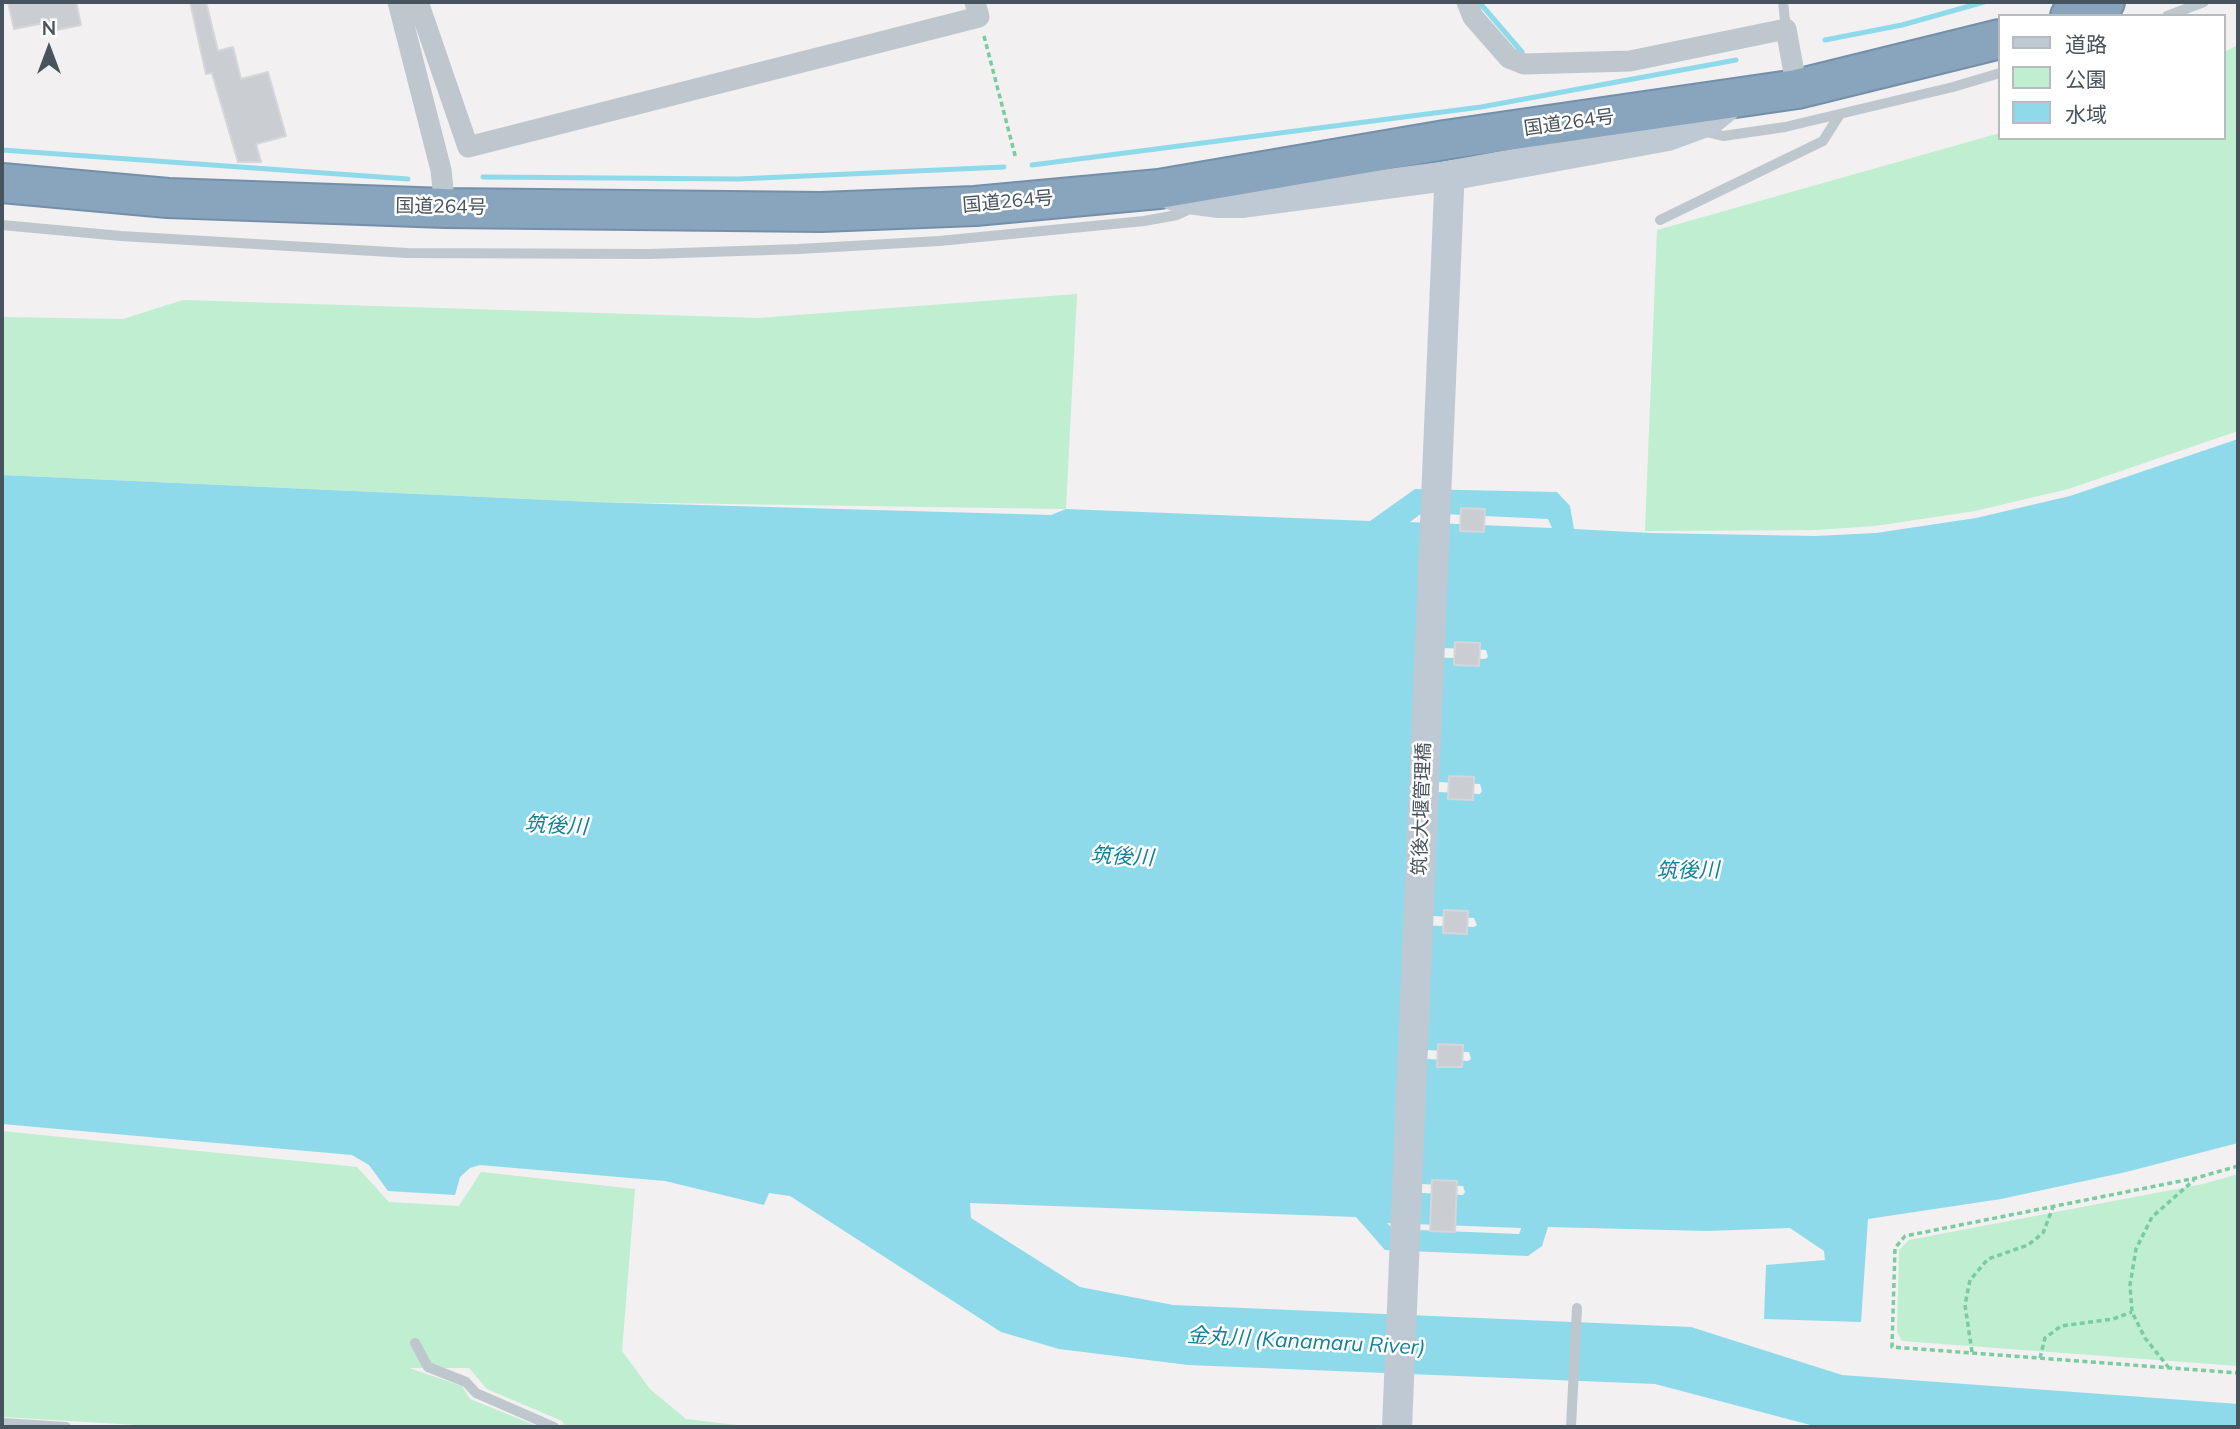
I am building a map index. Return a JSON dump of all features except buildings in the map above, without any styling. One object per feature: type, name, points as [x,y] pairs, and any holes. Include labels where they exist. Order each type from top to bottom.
[{"type":"highway","points":[[2075,14],[2105,2]]},
{"type":"highway","name":"国道264号","points":[[2,183],[169,198],[445,208],[821,212],[975,206],[1159,189],[1445,140],[1797,89],[1998,39]]},
{"type":"street","points":[[398,2],[441,170],[445,208]]},
{"type":"street","points":[[418,2],[468,147],[977,9]]},
{"type":"street","points":[[1467,2],[1473,18],[1510,58],[1524,64],[1630,61],[1786,29],[1797,89]]},
{"type":"street","points":[[1159,189],[1179,198],[1242,203],[1448,183],[1668,136],[1709,121],[1737,98]]},
{"type":"street","name":"筑後大堰管理橋","points":[[1397,1427],[1448,183]]},
{"type":"lane","points":[[1783,2],[1786,29]]},
{"type":"lane","points":[[2172,14],[2204,2]]},
{"type":"lane","points":[[1689,128],[1723,136],[1785,127],[1998,74]]},
{"type":"lane","points":[[1660,220],[1823,141],[1840,114]]},
{"type":"lane","points":[[2,225],[121,236],[407,253],[650,254],[901,243],[1078,229],[1177,215],[1192,210],[1200,201]]},
{"type":"lane","points":[[1571,1427],[1577,1308]]},
{"type":"lane","points":[[415,1343],[428,1367],[466,1382],[476,1392],[554,1427]]},
{"type":"lane","points":[[2,1423],[66,1427]]},
{"type":"path","points":[[977,9],[1016,159]]},
{"type":"path","points":[[2238,1166],[2196,1178],[1905,1236],[1895,1248],[1892,1347],[2238,1373]]},
{"type":"path","points":[[2169,1368],[2145,1338],[2132,1312],[2130,1284],[2136,1249],[2152,1217],[2196,1178]]},
{"type":"path","points":[[1972,1353],[1965,1305],[1970,1280],[1988,1259],[2028,1245],[2043,1233],[2053,1207]]},
{"type":"path","points":[[2040,1358],[2045,1338],[2061,1326],[2113,1319],[2132,1312]]},
{"type":"green space","points":[[2238,45],[2238,431],[2068,489],[1975,511],[1875,526],[1816,530],[1645,531],[1657,230],[1998,134],[1998,140],[2226,140],[2226,51]]},
{"type":"green space","points":[[1077,294],[1066,509],[593,502],[2,475],[2,317],[123,319],[183,300],[758,318]]},
{"type":"green space","points":[[2,1131],[357,1167],[389,1202],[459,1206],[481,1172],[635,1189],[622,1351],[650,1389],[686,1419],[753,1427],[565,1427],[562,1421],[487,1389],[469,1368],[409,1368],[462,1386],[470,1399],[539,1427],[171,1427],[2,1417]]},
{"type":"green space","points":[[2238,1174],[2238,1366],[1902,1341],[1897,1332],[1899,1250],[1909,1240],[2203,1184]]},
{"type":"water","points":[[2238,439],[2238,1143],[2126,1172],[2001,1199],[1868,1219],[1861,1322],[1764,1319],[1766,1265],[1825,1260],[1824,1251],[1790,1228],[1707,1231],[1548,1227],[1542,1246],[1528,1256],[1385,1250],[1356,1217],[970,1203],[971,1218],[1080,1287],[1173,1305],[1691,1327],[1842,1375],[2238,1404],[2238,1427],[1818,1427],[1655,1384],[1188,1365],[1059,1349],[1001,1332],[790,1196],[769,1193],[764,1205],[665,1181],[480,1165],[470,1168],[460,1177],[455,1195],[388,1191],[369,1165],[352,1155],[2,1124],[2,475],[593,502],[1051,515],[1066,509],[1370,521],[1415,489],[1557,492],[1570,506],[1574,529],[1815,536],[1876,533],[1976,518],[2070,496]],"holes":[[[1422,513],[1548,519],[1552,528],[1410,522]],[[1423,647],[1486,650],[1488,657],[1423,657]],[[1418,781],[1480,784],[1480,794],[1417,791]],[[1412,915],[1474,918],[1477,925],[1412,925]],[[1406,1049],[1469,1052],[1471,1059],[1406,1058]],[[1401,1183],[1463,1186],[1463,1195],[1400,1192]],[[1387,1223],[1521,1228],[1519,1234],[1393,1229]]]},
{"type":"waterway","points":[[1479,2],[1522,52]]},
{"type":"waterway","points":[[1825,40],[1902,25],[1984,2]]},
{"type":"waterway","points":[[1032,165],[1481,107],[1736,60]]},
{"type":"waterway","points":[[2,150],[408,179]]},
{"type":"waterway","points":[[483,177],[738,179],[1004,167]]},
{"type":"water label","name":"筑後川","points":[[556,826]]},
{"type":"water label","name":"筑後川","points":[[1122,857]]},
{"type":"water label","name":"筑後川","points":[[1688,871]]},
{"type":"water label","name":"金丸川 (Kanamaru River)","points":[[1306,1342]]}]
